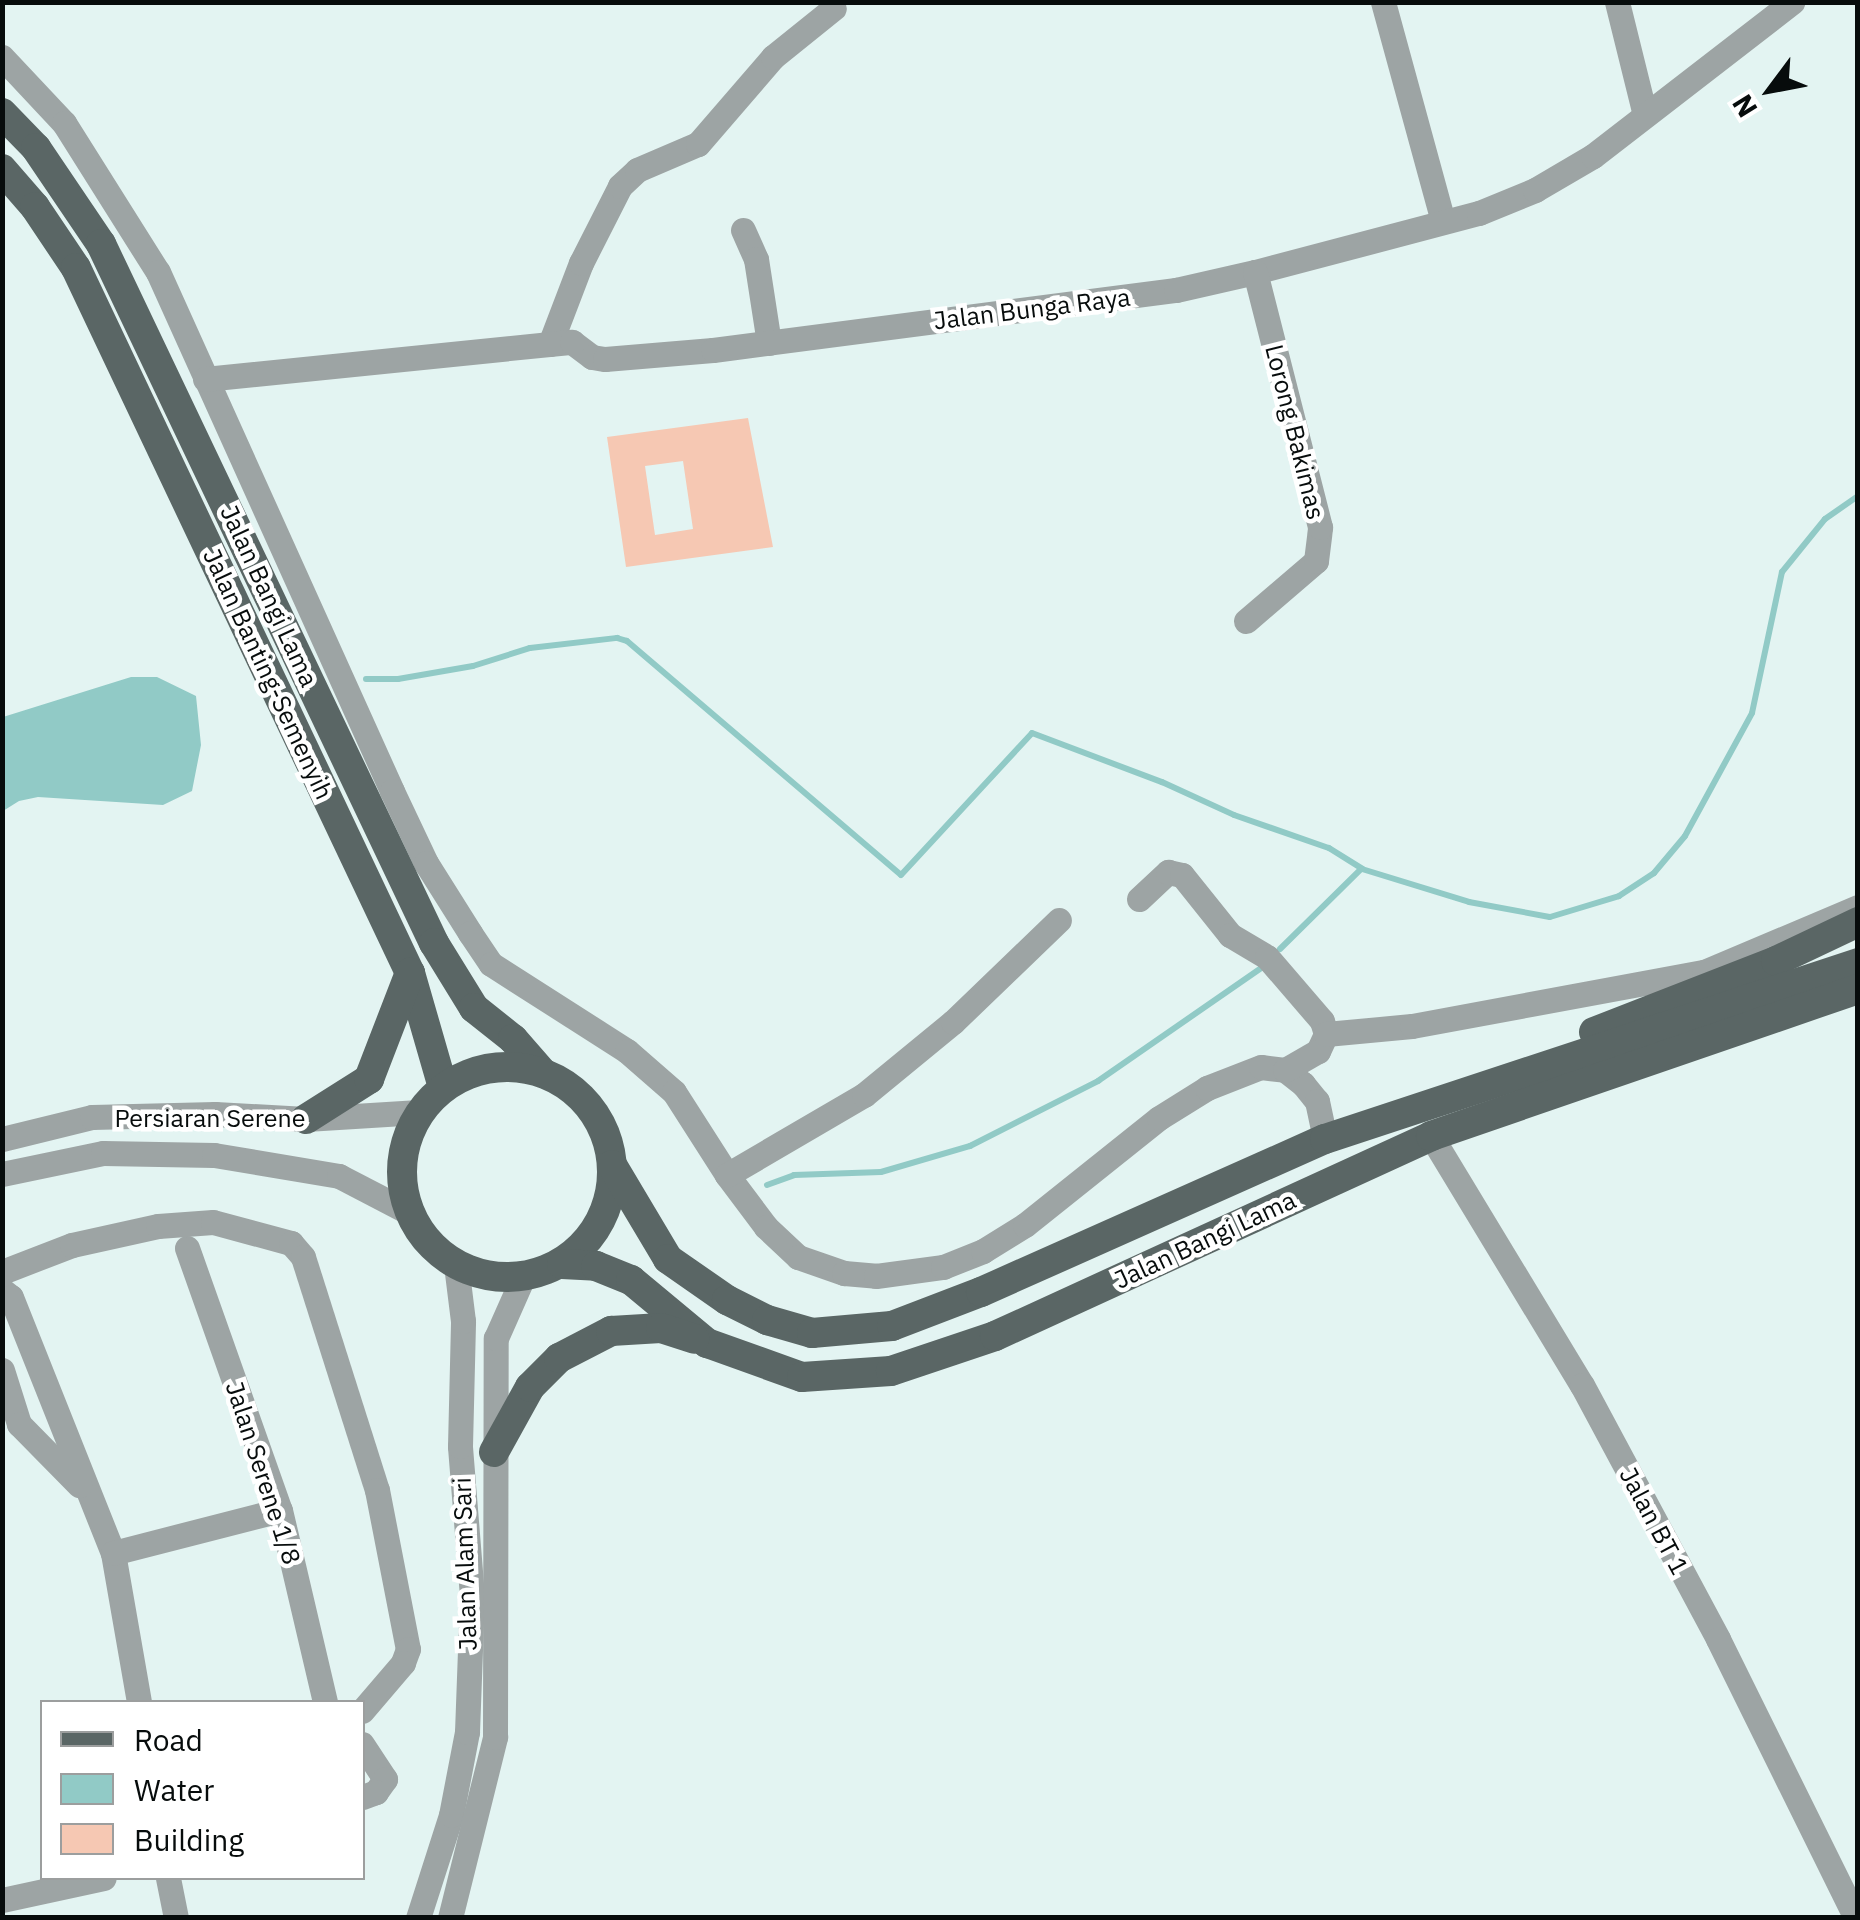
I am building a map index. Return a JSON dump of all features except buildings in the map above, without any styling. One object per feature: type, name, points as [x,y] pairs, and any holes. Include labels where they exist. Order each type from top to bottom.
[{"type":"main road","name":"Jalan Bangi Lama","points":[[2,113],[36,148],[101,244],[434,944],[474,1008],[512,1039],[542,1072],[573,1089],[596,1115],[610,1148],[613,1183],[604,1217],[588,1242],[562,1264],[524,1277],[489,1277],[456,1265]]},
{"type":"main road","name":"Jalan Banting-Semenyih","points":[[2,169],[35,207],[76,268],[410,974],[444,1087]]},
{"type":"main road","name":"Jalan Bangi Lama","points":[[1446,1100],[1514,1063],[1776,961],[1858,922]]},
{"type":"main road","name":"Jalan Bangi Lama","points":[[612,1165],[668,1259],[727,1300],[767,1320],[812,1333],[892,1326],[946,1306],[1325,1139],[1858,964]]},
{"type":"main road","points":[[306,1119],[369,1079],[410,974]]},
{"type":"main road","name":"Jalan Bangi Lama","points":[[562,1264],[596,1266],[631,1280],[707,1343],[802,1377],[890,1371],[995,1336],[1430,1136],[1858,989]]},
{"type":"main road","points":[[456,1265],[428,1243],[410,1213],[401,1179],[405,1144],[419,1112],[444,1087],[472,1071],[508,1066],[542,1072]]},
{"type":"main road","points":[[494,1452],[530,1387],[559,1358],[611,1331],[660,1328],[707,1343]]},
{"type":"street","points":[[1384,2],[1443,220]]},
{"type":"street","points":[[1617,2],[1645,116]]},
{"type":"street","name":"Jalan Bunga Raya","points":[[205,379],[572,342],[592,357],[605,359],[1176,290],[1255,272],[1479,213],[1535,190],[1594,156],[1792,2]]},
{"type":"street","points":[[550,344],[581,263],[620,186],[637,170],[698,144],[774,57],[834,8]]},
{"type":"street","points":[[2,57],[64,123],[98,171],[158,272],[426,863],[470,934],[491,964],[627,1051],[674,1092],[766,1227],[798,1257],[844,1273],[876,1276],[943,1267],[983,1251],[1024,1225],[1158,1118],[1207,1088],[1261,1067],[1285,1070],[1317,1101],[1325,1139]]},
{"type":"street","points":[[744,230],[756,259],[769,342]]},
{"type":"street","name":"Lorong Bakimas","points":[[1246,622],[1316,562],[1320,527],[1255,272]]},
{"type":"street","points":[[1138,899],[1168,872],[1182,875],[1230,935],[1267,958],[1322,1020],[1326,1034],[1318,1051],[1285,1070]]},
{"type":"street","points":[[1326,1034],[1412,1026],[1704,972],[1858,907]]},
{"type":"street","points":[[727,1174],[864,1094],[954,1022],[1059,920]]},
{"type":"street","name":"Persiaran Serene","points":[[2,1139],[92,1117],[215,1114],[306,1119],[419,1112]]},
{"type":"street","name":"Jalan BT 1","points":[[1430,1136],[1582,1386],[1718,1639],[1856,1918]]},
{"type":"street","name":"Persiaran Serene","points":[[2,1174],[103,1153],[214,1154],[340,1176],[410,1213]]},
{"type":"street","points":[[2,1272],[72,1246],[158,1226],[213,1222],[292,1243],[303,1257],[377,1490],[408,1649],[404,1663],[365,1708]]},
{"type":"street","name":"Jalan Serene 1/8","points":[[186,1248],[280,1510],[325,1700]]},
{"type":"street","name":"Jalan Alam Sari","points":[[418,1918],[451,1815],[467,1732],[472,1596],[460,1446],[464,1321],[456,1265]]},
{"type":"street","name":"Jalan Alam Sari","points":[[450,1918],[494,1737],[496,1338],[524,1277]]},
{"type":"street","points":[[2,1290],[11,1297],[114,1553],[138,1700]]},
{"type":"street","points":[[2,1370],[19,1424],[87,1492]]},
{"type":"street","points":[[114,1553],[280,1510]]},
{"type":"street","points":[[365,1749],[385,1780],[376,1792],[365,1796]]},
{"type":"street","points":[[2,1900],[95,1880]]},
{"type":"street","points":[[168,1880],[176,1918]]},
{"type":"water","points":[[131,677],[157,677],[196,696],[201,745],[192,791],[163,805],[38,797],[19,801],[3,811],[3,717]]},
{"type":"waterway","points":[[366,679],[398,679],[473,666],[530,648],[617,638],[627,641],[901,875],[1032,733],[1162,782],[1234,815],[1329,848],[1362,869],[1469,902],[1550,917],[1619,896],[1654,873],[1685,836],[1752,713],[1782,572],[1825,519],[1858,496]]},
{"type":"waterway","points":[[1280,949],[1361,869]]},
{"type":"waterway","points":[[767,1185],[794,1175],[881,1172],[970,1146],[1098,1081],[1267,964]]}]
